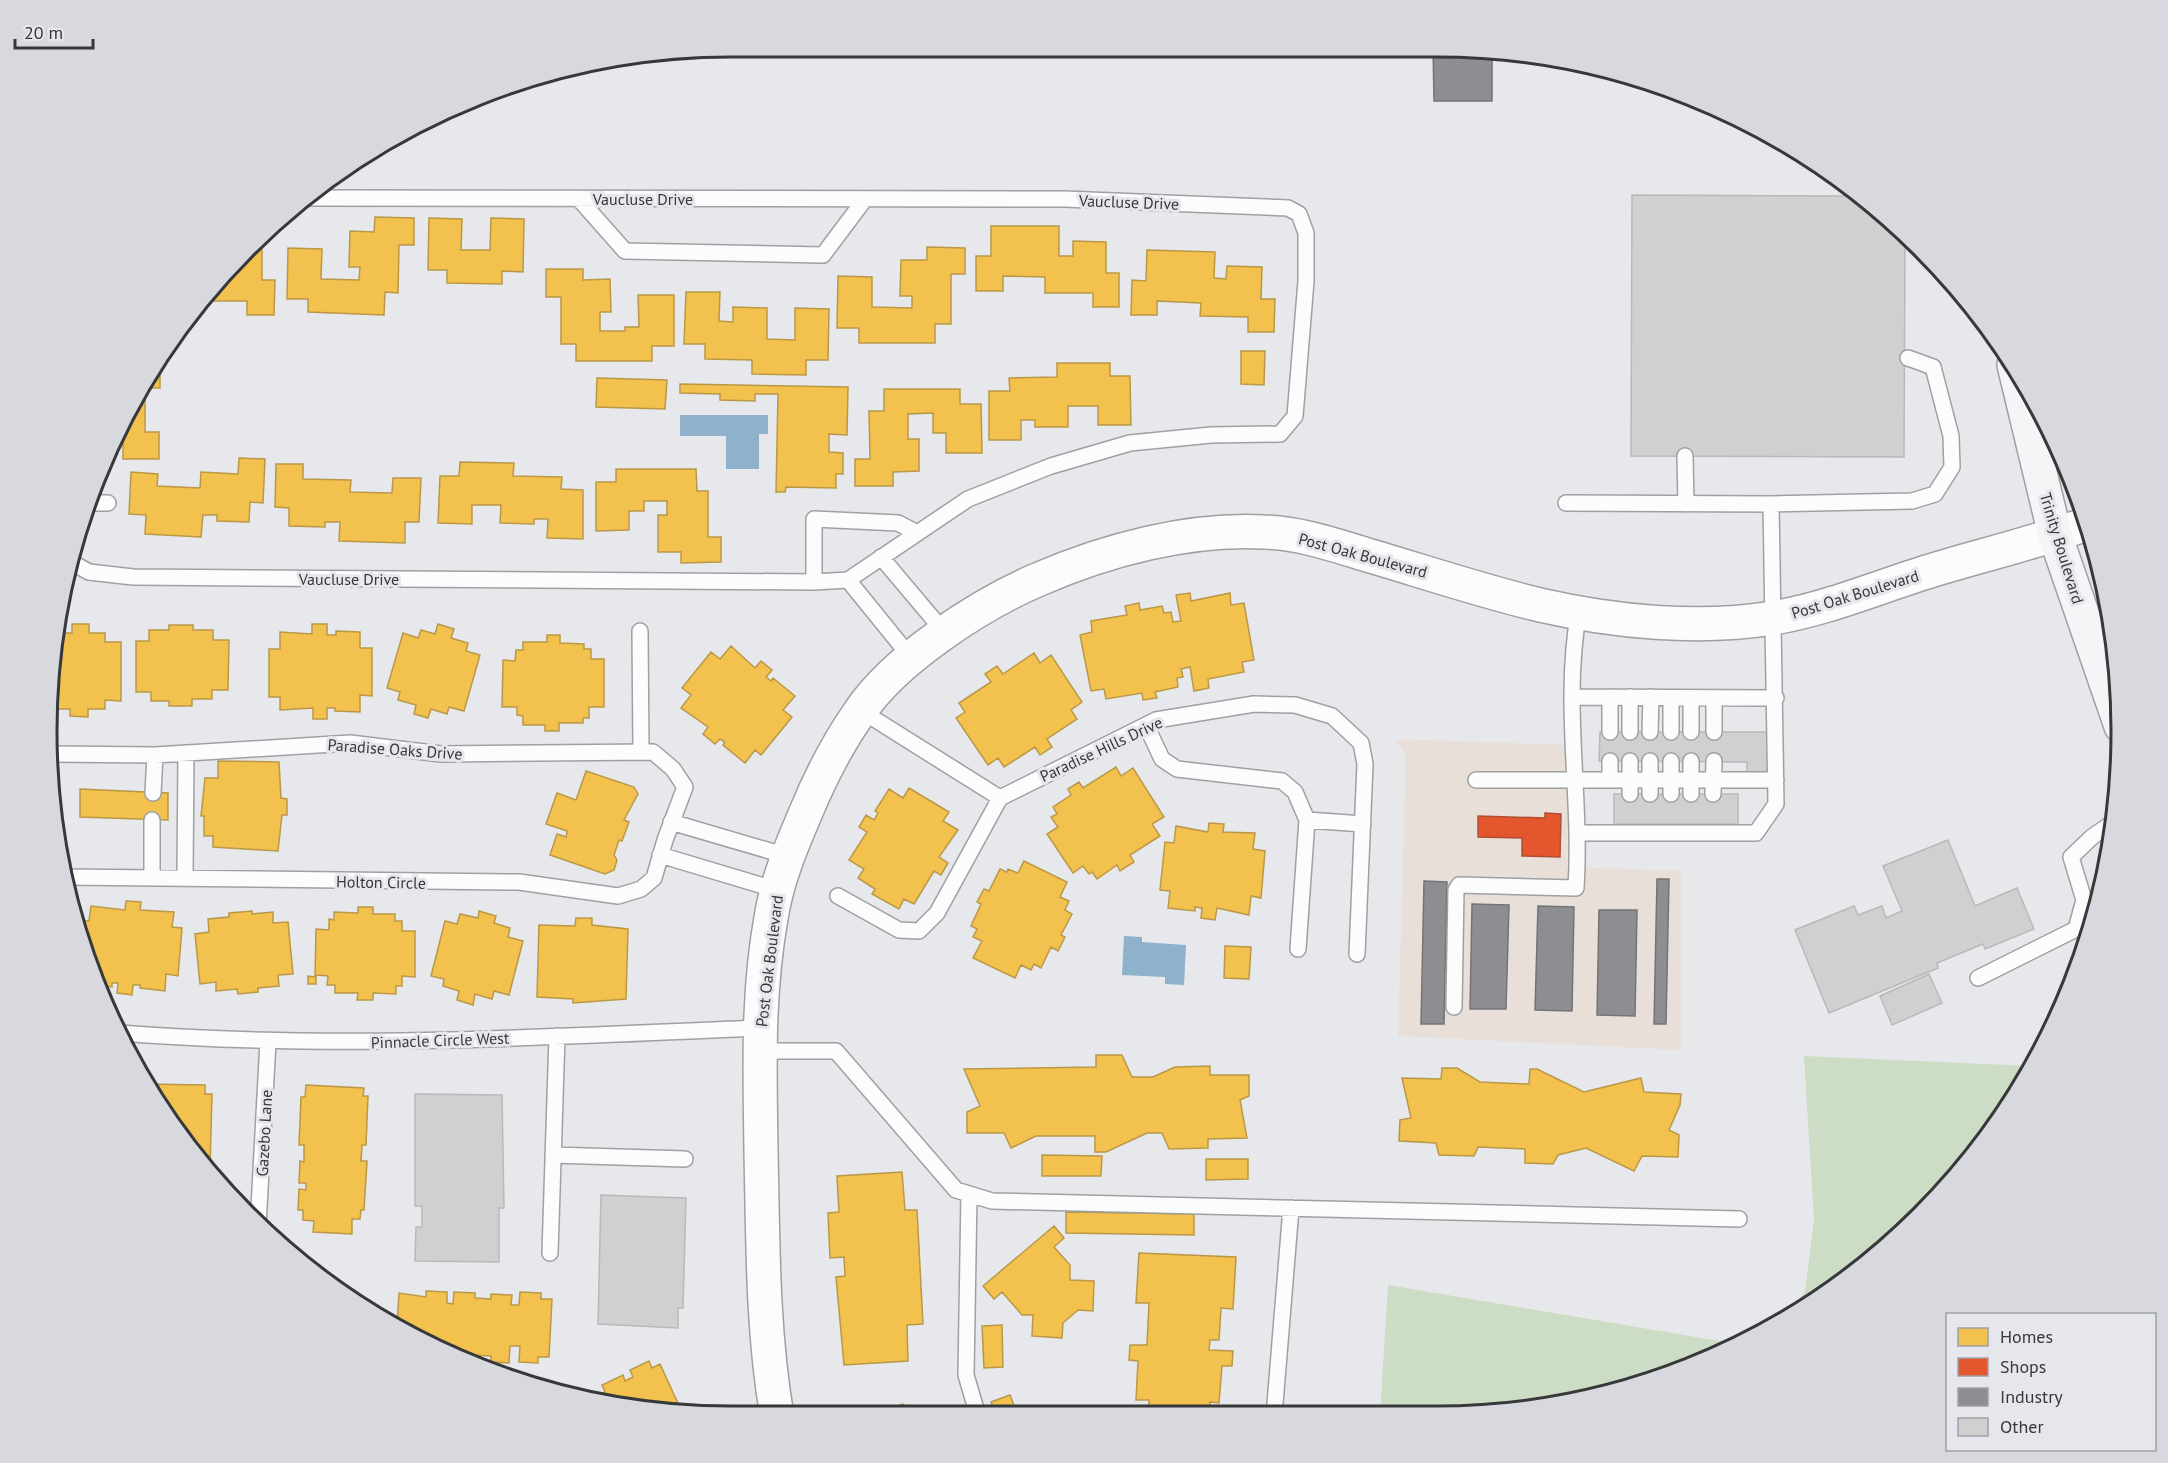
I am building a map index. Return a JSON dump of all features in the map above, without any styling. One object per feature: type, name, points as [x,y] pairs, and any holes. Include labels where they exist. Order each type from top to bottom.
[{"type":"main road","name":"Trinity Boulevard","points":[[2021,393],[2055,535],[2110,695]]},
{"type":"street","name":"Post Oak Boulevard","points":[[775,1406],[768,1366],[763,1237],[760,1039],[771,916],[777,890],[787,856],[814,793],[860,710],[893,674],[945,633],[983,607],[1077,562],[1158,542],[1215,533],[1263,531],[1307,537],[1540,605],[1626,619],[1715,623],[1775,618],[1839,601],[2079,527]]},
{"type":"lane","name":"Vaucluse Drive","points":[[78,566],[89,572],[133,578],[814,582],[848,580],[968,499],[1051,466],[1130,442],[1211,435],[1280,434],[1295,416],[1306,281],[1306,232],[1299,214],[1288,208],[1064,199],[319,198]]},
{"type":"lane","points":[[579,199],[625,251],[823,255],[865,199]]},
{"type":"lane","points":[[1566,503],[1771,504],[1912,501],[1935,494],[1952,467],[1951,436],[1933,368],[1908,358]]},
{"type":"lane","points":[[1685,456],[1686,504]]},
{"type":"lane","points":[[97,503],[108,503]]},
{"type":"lane","points":[[1578,833],[1650,828],[1713,829],[1756,833],[1776,804],[1775,618],[1771,504]]},
{"type":"lane","points":[[814,582],[814,519],[898,523],[917,533]]},
{"type":"lane","points":[[881,557],[945,633]]},
{"type":"lane","points":[[848,580],[912,659]]},
{"type":"lane","points":[[1454,1006],[1456,890],[1459,885],[1576,888],[1578,833],[1573,779],[1573,645],[1579,611]]},
{"type":"lane","points":[[640,631],[641,752]]},
{"type":"lane","points":[[1573,697],[1776,698]]},
{"type":"lane","points":[[1610,697],[1610,732]]},
{"type":"lane","points":[[1630,697],[1630,732]]},
{"type":"lane","points":[[1650,732],[1651,697]]},
{"type":"lane","points":[[1671,698],[1671,732]]},
{"type":"lane","points":[[1691,698],[1691,732]]},
{"type":"lane","points":[[1714,698],[1714,732]]},
{"type":"lane","name":"Paradise Hills Drive","points":[[1000,798],[1156,720],[1254,704],[1295,705],[1332,716],[1361,743],[1365,764],[1357,954]]},
{"type":"lane","points":[[838,896],[899,930],[919,931],[937,913],[1000,798],[860,710]]},
{"type":"lane","points":[[1146,725],[1162,759],[1178,769],[1282,781],[1295,792],[1307,820],[1298,949]]},
{"type":"lane","name":"Paradise Oaks Drive","points":[[58,754],[155,755],[350,743],[441,754],[653,752],[673,769],[685,788],[662,847]]},
{"type":"lane","points":[[185,877],[186,753]]},
{"type":"lane","points":[[153,793],[155,755]]},
{"type":"lane","points":[[1610,761],[1610,779]]},
{"type":"lane","points":[[1630,761],[1630,786]]},
{"type":"lane","points":[[1650,761],[1650,787]]},
{"type":"lane","points":[[1671,761],[1671,787]]},
{"type":"lane","points":[[1691,761],[1691,787]]},
{"type":"lane","points":[[1714,761],[1714,787]]},
{"type":"lane","points":[[1476,780],[1610,779],[1630,786],[1714,787],[1776,780]]},
{"type":"lane","points":[[152,877],[153,820]]},
{"type":"lane","points":[[1307,820],[1363,824]]},
{"type":"lane","points":[[671,822],[787,856]]},
{"type":"lane","points":[[1978,978],[2076,929],[2084,900],[2071,857],[2104,829]]},
{"type":"lane","points":[[662,847],[777,890]]},
{"type":"lane","name":"Holton Circle","points":[[73,877],[185,877],[354,882],[519,882],[618,896],[641,889],[654,878],[662,847]]},
{"type":"lane","name":"Pinnacle Circle West","points":[[129,1033],[268,1041],[393,1043],[557,1036],[760,1039],[836,1051],[956,1190],[969,1194]]},
{"type":"lane","points":[[550,1253],[557,1036]]},
{"type":"lane","name":"Gazebo Lane","points":[[259,1212],[268,1041]]},
{"type":"lane","points":[[553,1155],[685,1159]]},
{"type":"lane","points":[[975,1406],[966,1375],[969,1194],[992,1201],[1739,1219]]},
{"type":"lane","points":[[1275,1406],[1291,1208]]},
{"type":"shaded area","points":[[1395,739],[1567,745],[1567,867],[1682,871],[1681,1050],[1398,1036],[1406,755]]},
{"type":"green space","points":[[1804,1056],[2023,1066],[1972,1142],[1944,1176],[1881,1239],[1847,1267],[1800,1299],[1805,1291],[1814,1219]]},
{"type":"green space","points":[[1388,1285],[1723,1342],[1695,1355],[1653,1370],[1568,1393],[1481,1405],[1381,1406]]},
{"type":"water","points":[[680,415],[768,415],[768,434],[759,434],[759,469],[726,469],[726,436],[680,436]]},
{"type":"water","points":[[1124,936],[1142,937],[1142,942],[1186,945],[1184,985],[1165,984],[1165,977],[1122,975]]},
{"type":"building: Homes","points":[[375,217],[414,218],[414,245],[399,245],[398,293],[385,292],[384,315],[308,312],[308,299],[287,299],[288,248],[322,249],[321,279],[359,280],[360,267],[349,267],[350,231],[374,232]]},
{"type":"building: Homes","points":[[429,218],[462,219],[461,250],[490,250],[491,218],[524,219],[523,272],[502,271],[502,284],[447,283],[447,270],[428,270]]},
{"type":"building: Homes","points":[[991,226],[1059,226],[1059,256],[1073,256],[1073,241],[1106,242],[1106,273],[1119,273],[1119,307],[1093,307],[1093,293],[1045,293],[1045,277],[1003,276],[1003,291],[976,291],[976,256],[991,256]]},
{"type":"building: Homes","points":[[927,247],[965,248],[965,274],[951,274],[951,324],[935,324],[935,343],[859,343],[859,328],[837,328],[838,276],[872,277],[872,307],[912,308],[912,296],[900,296],[901,260],[927,260]]},
{"type":"building: Homes","points":[[262,248],[262,280],[275,280],[274,315],[247,315],[247,301],[212,301]]},
{"type":"building: Homes","points":[[1147,250],[1215,252],[1214,278],[1226,279],[1227,266],[1262,267],[1261,299],[1275,299],[1274,332],[1248,332],[1248,317],[1200,316],[1201,303],[1157,301],[1157,315],[1131,315],[1132,280],[1146,281]]},
{"type":"building: Homes","points":[[546,269],[583,269],[583,280],[610,279],[611,312],[600,312],[600,331],[625,331],[625,327],[639,327],[638,295],[674,295],[674,346],[652,346],[652,361],[576,361],[576,344],[561,344],[561,297],[546,297]]},
{"type":"building: Homes","points":[[686,292],[720,292],[719,321],[733,322],[733,307],[767,308],[767,339],[795,340],[795,308],[829,309],[828,360],[806,360],[806,375],[752,374],[752,360],[705,359],[705,344],[684,344]]},
{"type":"building: Homes","points":[[1241,351],[1265,351],[1264,385],[1241,384]]},
{"type":"building: Homes","points":[[1057,363],[1110,363],[1110,376],[1130,376],[1131,425],[1098,425],[1098,406],[1068,406],[1068,427],[1035,427],[1035,420],[1021,420],[1021,440],[989,440],[989,391],[1010,391],[1009,378],[1057,377]]},
{"type":"building: Homes","points":[[160,374],[160,388],[151,388]]},
{"type":"building: Homes","points":[[597,378],[667,380],[665,409],[596,407]]},
{"type":"building: Homes","points":[[680,384],[848,387],[847,435],[829,434],[829,452],[843,453],[843,474],[836,474],[836,488],[786,487],[785,492],[776,492],[778,394],[755,394],[755,401],[720,400],[720,394],[680,393]]},
{"type":"building: Homes","points":[[884,389],[960,389],[960,404],[981,404],[982,453],[946,453],[946,433],[933,433],[933,413],[908,414],[908,439],[919,439],[919,471],[893,472],[893,486],[855,486],[855,459],[870,459],[869,411],[884,411]]},
{"type":"building: Homes","points":[[145,398],[145,432],[159,432],[159,459],[123,459],[123,441]]},
{"type":"building: Homes","points":[[239,458],[265,459],[263,503],[250,502],[249,522],[217,521],[217,515],[203,515],[201,537],[145,534],[146,515],[129,514],[131,472],[158,474],[157,486],[200,488],[201,472],[238,474]]},
{"type":"building: Homes","points":[[460,462],[514,463],[513,476],[562,477],[561,489],[583,490],[583,539],[547,538],[548,519],[534,519],[534,524],[500,523],[501,505],[472,505],[472,524],[438,523],[440,476],[459,476]]},
{"type":"building: Homes","points":[[276,464],[303,464],[303,479],[351,480],[350,492],[392,493],[393,478],[421,478],[419,522],[405,522],[405,543],[339,541],[340,522],[325,522],[325,527],[289,526],[289,508],[275,507]]},
{"type":"building: Homes","points":[[616,469],[696,469],[697,491],[708,491],[708,537],[721,537],[721,562],[681,563],[681,552],[658,552],[658,515],[667,515],[667,501],[644,501],[644,511],[629,511],[629,530],[596,531],[596,482],[616,482]]},
{"type":"building: Homes","points":[[1190,593],[1191,601],[1230,593],[1231,605],[1244,603],[1254,660],[1242,662],[1244,672],[1208,679],[1209,688],[1194,691],[1190,667],[1181,669],[1183,677],[1177,678],[1178,687],[1155,692],[1157,698],[1143,700],[1142,693],[1106,699],[1104,689],[1091,691],[1080,635],[1092,632],[1091,621],[1127,615],[1125,606],[1139,603],[1140,610],[1162,606],[1164,613],[1171,612],[1173,622],[1181,621],[1176,595]]},
{"type":"building: Homes","points":[[72,624],[89,624],[89,633],[105,633],[105,642],[121,642],[121,701],[105,700],[105,709],[88,709],[88,717],[70,716],[70,709],[58,709],[65,633],[72,633]]},
{"type":"building: Homes","points":[[312,624],[327,624],[327,635],[336,635],[336,631],[360,632],[360,648],[372,648],[372,696],[360,695],[360,712],[335,711],[335,708],[327,708],[327,719],[313,719],[313,708],[280,710],[280,697],[269,697],[269,649],[280,649],[280,632],[312,634]]},
{"type":"building: Homes","points":[[438,624],[454,629],[451,638],[468,643],[466,651],[480,655],[464,711],[449,707],[447,714],[431,709],[428,718],[414,714],[416,705],[398,700],[400,692],[387,688],[403,633],[418,638],[421,630],[435,634]]},
{"type":"building: Homes","points":[[169,625],[193,625],[193,630],[213,630],[213,640],[229,640],[228,690],[212,690],[212,699],[192,699],[192,706],[169,706],[169,701],[151,701],[151,692],[136,692],[136,641],[149,641],[149,630],[169,630]]},
{"type":"building: Homes","points":[[547,635],[560,635],[560,643],[584,644],[584,649],[591,649],[591,659],[604,659],[604,707],[589,707],[589,718],[583,718],[583,723],[559,723],[559,731],[545,731],[545,725],[523,725],[523,716],[517,715],[517,707],[502,707],[503,660],[515,661],[516,650],[523,650],[523,642],[547,642]]},
{"type":"building: Homes","points":[[731,646],[755,668],[761,661],[772,670],[766,677],[771,681],[773,678],[795,696],[783,710],[792,717],[761,755],[755,750],[745,763],[723,745],[725,742],[720,739],[715,744],[703,734],[708,727],[681,708],[691,695],[682,688],[711,652],[720,659]]},
{"type":"building: Homes","points":[[1034,653],[1040,663],[1051,655],[1082,702],[1071,710],[1077,719],[1047,739],[1052,747],[1040,755],[1035,747],[1004,767],[998,758],[988,765],[956,718],[965,712],[959,703],[991,682],[985,674],[997,666],[1003,674]]},
{"type":"building: Homes","points":[[218,761],[279,762],[281,798],[287,799],[287,815],[282,815],[278,851],[213,847],[213,836],[204,836],[204,816],[201,816],[205,778],[218,778]]},
{"type":"building: Homes","points":[[1116,767],[1121,776],[1133,768],[1164,817],[1152,824],[1160,836],[1130,855],[1134,862],[1120,871],[1117,865],[1097,879],[1083,866],[1073,873],[1047,834],[1058,827],[1051,817],[1057,814],[1053,807],[1071,795],[1068,789],[1079,782],[1083,788]]},
{"type":"building: Homes","points":[[586,771],[634,787],[638,794],[624,820],[629,822],[614,855],[617,860],[614,870],[605,874],[550,855],[557,834],[566,837],[567,831],[546,824],[557,793],[576,800]]},
{"type":"building: Homes","points":[[909,788],[949,812],[943,821],[958,830],[939,857],[948,863],[941,875],[934,871],[914,904],[904,899],[899,909],[872,894],[875,889],[858,878],[864,869],[849,860],[867,832],[859,827],[866,815],[874,820],[878,813],[875,811],[889,789],[903,798]]},
{"type":"building: Homes","points":[[80,789],[168,793],[168,820],[80,817]]},
{"type":"building: Homes","points":[[1209,823],[1224,824],[1223,832],[1255,833],[1253,849],[1265,851],[1261,898],[1251,896],[1249,915],[1217,908],[1215,920],[1201,918],[1202,908],[1195,907],[1195,911],[1168,908],[1170,891],[1160,890],[1165,842],[1174,843],[1176,826],[1208,832]]},
{"type":"building: Homes","points":[[1024,861],[1067,882],[1060,897],[1069,901],[1065,910],[1072,914],[1061,935],[1065,937],[1058,951],[1051,947],[1041,968],[1034,964],[1031,970],[1021,965],[1015,978],[973,958],[982,941],[973,937],[977,929],[971,926],[981,904],[977,902],[984,889],[989,891],[1000,869],[1018,873]]},
{"type":"building: Homes","points":[[126,901],[141,902],[140,910],[174,912],[172,927],[182,928],[178,976],[166,974],[165,991],[133,985],[132,995],[117,993],[118,983],[112,983],[112,987],[107,986],[84,920],[89,921],[91,906],[125,910]]},
{"type":"building: Homes","points":[[358,907],[373,907],[373,914],[395,914],[395,921],[402,921],[402,931],[415,931],[415,977],[402,976],[402,986],[396,986],[396,994],[373,993],[373,1000],[357,1000],[358,993],[335,993],[335,985],[327,985],[328,976],[316,975],[316,984],[308,984],[308,976],[315,977],[316,929],[329,930],[329,919],[334,920],[334,912],[358,913]]},
{"type":"building: Homes","points":[[252,911],[252,914],[273,912],[273,923],[288,922],[293,974],[278,975],[279,986],[258,988],[258,992],[238,994],[237,989],[216,991],[216,982],[200,984],[195,934],[209,932],[208,919],[229,917],[229,913]]},
{"type":"building: Homes","points":[[479,911],[496,916],[494,923],[510,928],[508,937],[523,941],[509,995],[494,991],[492,999],[475,994],[473,1005],[457,1000],[459,991],[443,986],[444,979],[431,976],[445,921],[457,924],[460,914],[478,918]]},
{"type":"building: Homes","points":[[576,918],[592,918],[592,925],[628,929],[626,999],[573,1003],[573,999],[537,997],[539,925],[575,926]]},
{"type":"building: Homes","points":[[1225,946],[1251,947],[1249,979],[1224,978]]},
{"type":"building: Homes","points":[[1096,1055],[1122,1055],[1132,1077],[1153,1077],[1175,1067],[1210,1066],[1210,1075],[1249,1075],[1249,1096],[1240,1100],[1247,1138],[1208,1139],[1208,1148],[1169,1149],[1162,1133],[1147,1133],[1106,1152],[1095,1152],[1095,1136],[1036,1136],[1011,1148],[1004,1133],[967,1133],[967,1112],[980,1106],[964,1069],[1096,1067]]},
{"type":"building: Homes","points":[[1442,1068],[1457,1068],[1480,1082],[1529,1084],[1530,1069],[1537,1069],[1584,1092],[1641,1078],[1644,1092],[1681,1094],[1680,1105],[1669,1130],[1679,1135],[1678,1157],[1642,1156],[1634,1171],[1586,1148],[1558,1155],[1553,1164],[1525,1163],[1525,1149],[1478,1147],[1474,1156],[1439,1155],[1436,1143],[1399,1141],[1400,1120],[1411,1118],[1402,1078],[1441,1079]]},
{"type":"building: Homes","points":[[157,1084],[205,1085],[205,1094],[212,1094],[210,1159]]},
{"type":"building: Homes","points":[[306,1085],[364,1088],[363,1096],[368,1096],[366,1145],[362,1145],[361,1161],[367,1161],[364,1210],[361,1210],[360,1219],[352,1219],[352,1234],[313,1232],[314,1221],[303,1220],[303,1210],[298,1210],[299,1189],[306,1190],[306,1183],[299,1183],[300,1161],[304,1162],[304,1145],[299,1145],[301,1097],[305,1097]]},
{"type":"building: Homes","points":[[1042,1155],[1102,1156],[1101,1176],[1042,1176]]},
{"type":"building: Homes","points":[[1206,1159],[1248,1159],[1248,1179],[1206,1180]]},
{"type":"building: Homes","points":[[902,1172],[905,1210],[917,1210],[923,1324],[907,1325],[908,1361],[844,1365],[836,1277],[845,1276],[844,1257],[830,1258],[828,1213],[839,1212],[837,1176]]},
{"type":"building: Homes","points":[[1066,1212],[1194,1214],[1194,1235],[1066,1233]]},
{"type":"building: Homes","points":[[1054,1226],[1064,1238],[1054,1247],[1070,1265],[1070,1280],[1094,1281],[1093,1311],[1078,1310],[1063,1323],[1062,1338],[1032,1336],[1033,1315],[1022,1315],[1002,1292],[994,1299],[983,1286]]},
{"type":"building: Homes","points":[[1139,1253],[1236,1257],[1233,1309],[1221,1308],[1219,1340],[1210,1340],[1209,1350],[1233,1351],[1232,1366],[1222,1366],[1219,1403],[1210,1402],[1210,1406],[1149,1406],[1149,1400],[1136,1400],[1138,1361],[1129,1360],[1130,1345],[1147,1345],[1149,1303],[1136,1303]]},
{"type":"building: Homes","points":[[426,1291],[447,1292],[447,1303],[453,1304],[454,1292],[475,1293],[475,1298],[491,1299],[491,1294],[512,1295],[511,1305],[519,1305],[520,1292],[541,1293],[541,1299],[552,1299],[549,1357],[538,1357],[538,1363],[519,1362],[520,1346],[510,1346],[509,1363],[493,1362],[491,1356],[473,1355],[397,1318],[399,1293],[426,1297]]},
{"type":"building: Homes","points":[[1002,1325],[1003,1367],[984,1368],[982,1326]]},
{"type":"building: Homes","points":[[649,1361],[652,1368],[660,1364],[678,1404],[602,1393],[605,1392],[602,1385],[623,1375],[625,1381],[633,1377],[630,1370]]},
{"type":"building: Homes","points":[[1010,1395],[1014,1406],[992,1406],[991,1402]]},
{"type":"building: Shops","points":[[1545,813],[1561,814],[1560,857],[1522,856],[1522,838],[1478,837],[1478,816],[1545,818]]},
{"type":"building: Industry","points":[[1433,57],[1492,59],[1492,101],[1434,101]]},
{"type":"building: Industry","points":[[1657,879],[1669,879],[1666,1024],[1654,1024]]},
{"type":"building: Industry","points":[[1424,881],[1447,882],[1444,1024],[1421,1024]]},
{"type":"building: Industry","points":[[1472,904],[1509,905],[1506,1009],[1470,1009]]},
{"type":"building: Industry","points":[[1538,906],[1574,907],[1572,1011],[1535,1010]]},
{"type":"building: Industry","points":[[1599,910],[1637,910],[1635,1016],[1597,1015]]},
{"type":"building: Other","points":[[1632,195],[1847,196],[1905,247],[1904,457],[1631,456]]},
{"type":"building: Other","points":[[1600,732],[1768,732],[1768,773],[1747,773],[1747,762],[1599,761]]},
{"type":"building: Other","points":[[1614,794],[1738,794],[1738,824],[1614,824]]},
{"type":"building: Other","points":[[1948,840],[1975,906],[2017,888],[2034,929],[1985,949],[1983,944],[1937,963],[1938,968],[1829,1013],[1795,930],[1854,906],[1858,915],[1882,906],[1886,918],[1902,911],[1883,866]]},
{"type":"building: Other","points":[[1929,974],[1942,1003],[1892,1025],[1880,996]]},
{"type":"building: Other","points":[[415,1094],[502,1095],[504,1208],[499,1208],[499,1262],[415,1261],[416,1227],[422,1227],[422,1206],[415,1206]]},
{"type":"building: Other","points":[[601,1195],[686,1198],[683,1308],[678,1308],[678,1328],[598,1324]]}]
